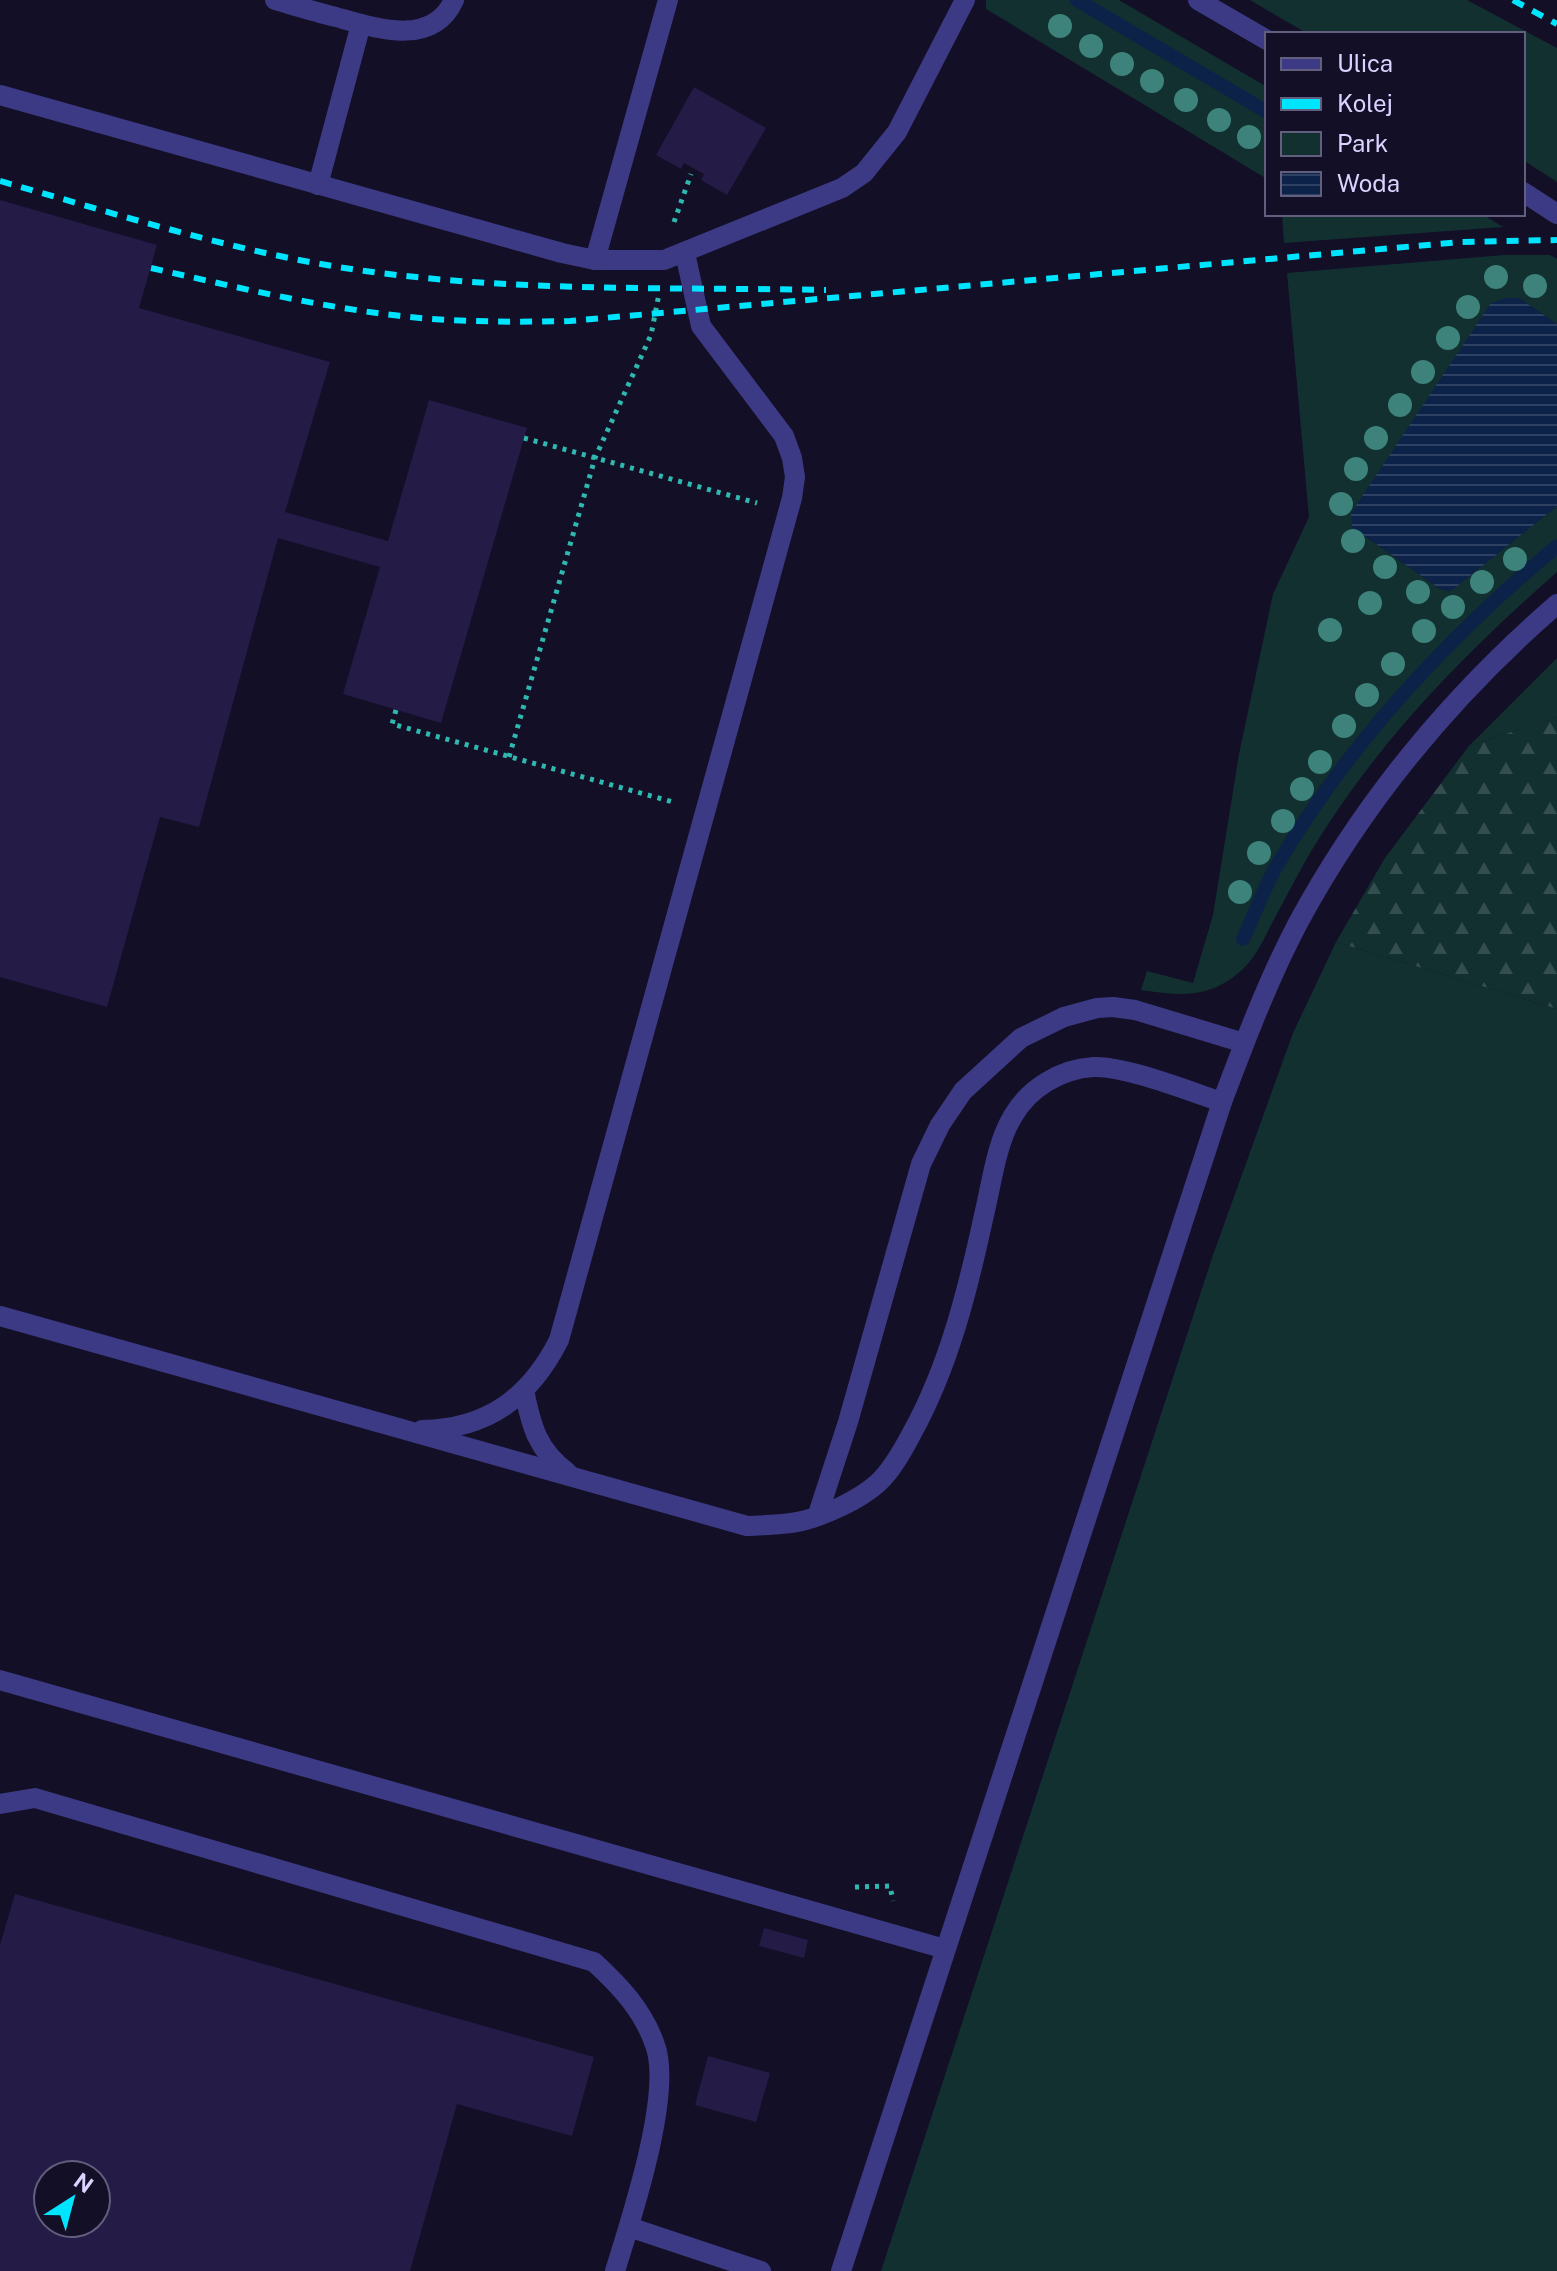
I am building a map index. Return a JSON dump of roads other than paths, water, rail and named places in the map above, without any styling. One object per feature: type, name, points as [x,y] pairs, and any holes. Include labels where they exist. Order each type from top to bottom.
[{"type":"street","points":[[275,0],[387,32],[425,27],[449,11],[454,0]]},
{"type":"street","points":[[595,260],[668,0]]},
{"type":"street","points":[[0,95],[595,260],[664,260],[842,188],[864,173],[897,132],[965,0]]},
{"type":"street","points":[[1198,0],[1265,39]]},
{"type":"street","points":[[318,185],[361,24]]},
{"type":"street","points":[[1525,193],[1557,214]]},
{"type":"street","points":[[404,1430],[442,1430],[470,1424],[500,1409],[524,1390],[545,1367],[559,1340],[789,511],[795,477],[784,436],[701,326],[685,253]]},
{"type":"street","points":[[841,2271],[1222,1102],[1244,1043],[1298,924],[1341,849],[1388,781],[1454,702],[1557,604]]},
{"type":"street","points":[[818,1514],[848,1422],[921,1164],[940,1125],[963,1091],[1021,1038],[1064,1017],[1097,1008],[1135,1010],[1244,1043]]},
{"type":"street","points":[[0,1316],[747,1526],[802,1521],[847,1504],[879,1483],[900,1456],[922,1415],[942,1369],[974,1261],[999,1150],[1012,1116],[1032,1091],[1051,1079],[1093,1067],[1117,1069],[1222,1102]]},
{"type":"street","points":[[524,1390],[530,1420],[549,1458],[575,1478]]},
{"type":"street","points":[[0,1680],[945,1949]]},
{"type":"street","points":[[0,1804],[35,1798],[594,1962],[623,1988],[643,2018],[656,2047],[660,2076],[658,2111],[615,2271]]},
{"type":"street","points":[[629,2227],[761,2271]]},
{"type":"water","points":[[1519,298],[1557,324],[1557,506],[1451,591],[1440,589],[1352,527],[1351,513],[1491,303]]},
{"type":"waterway","points":[[1077,0],[1265,111]]},
{"type":"waterway","points":[[1243,939],[1276,867],[1304,822],[1368,735],[1439,655],[1557,546]]},
{"type":"railway","points":[[1513,0],[1557,24]]},
{"type":"railway","points":[[0,181],[227,244],[365,271],[537,285],[826,290]]},
{"type":"railway","points":[[151,268],[298,300],[410,317],[570,321],[1461,242],[1557,240]]}]
